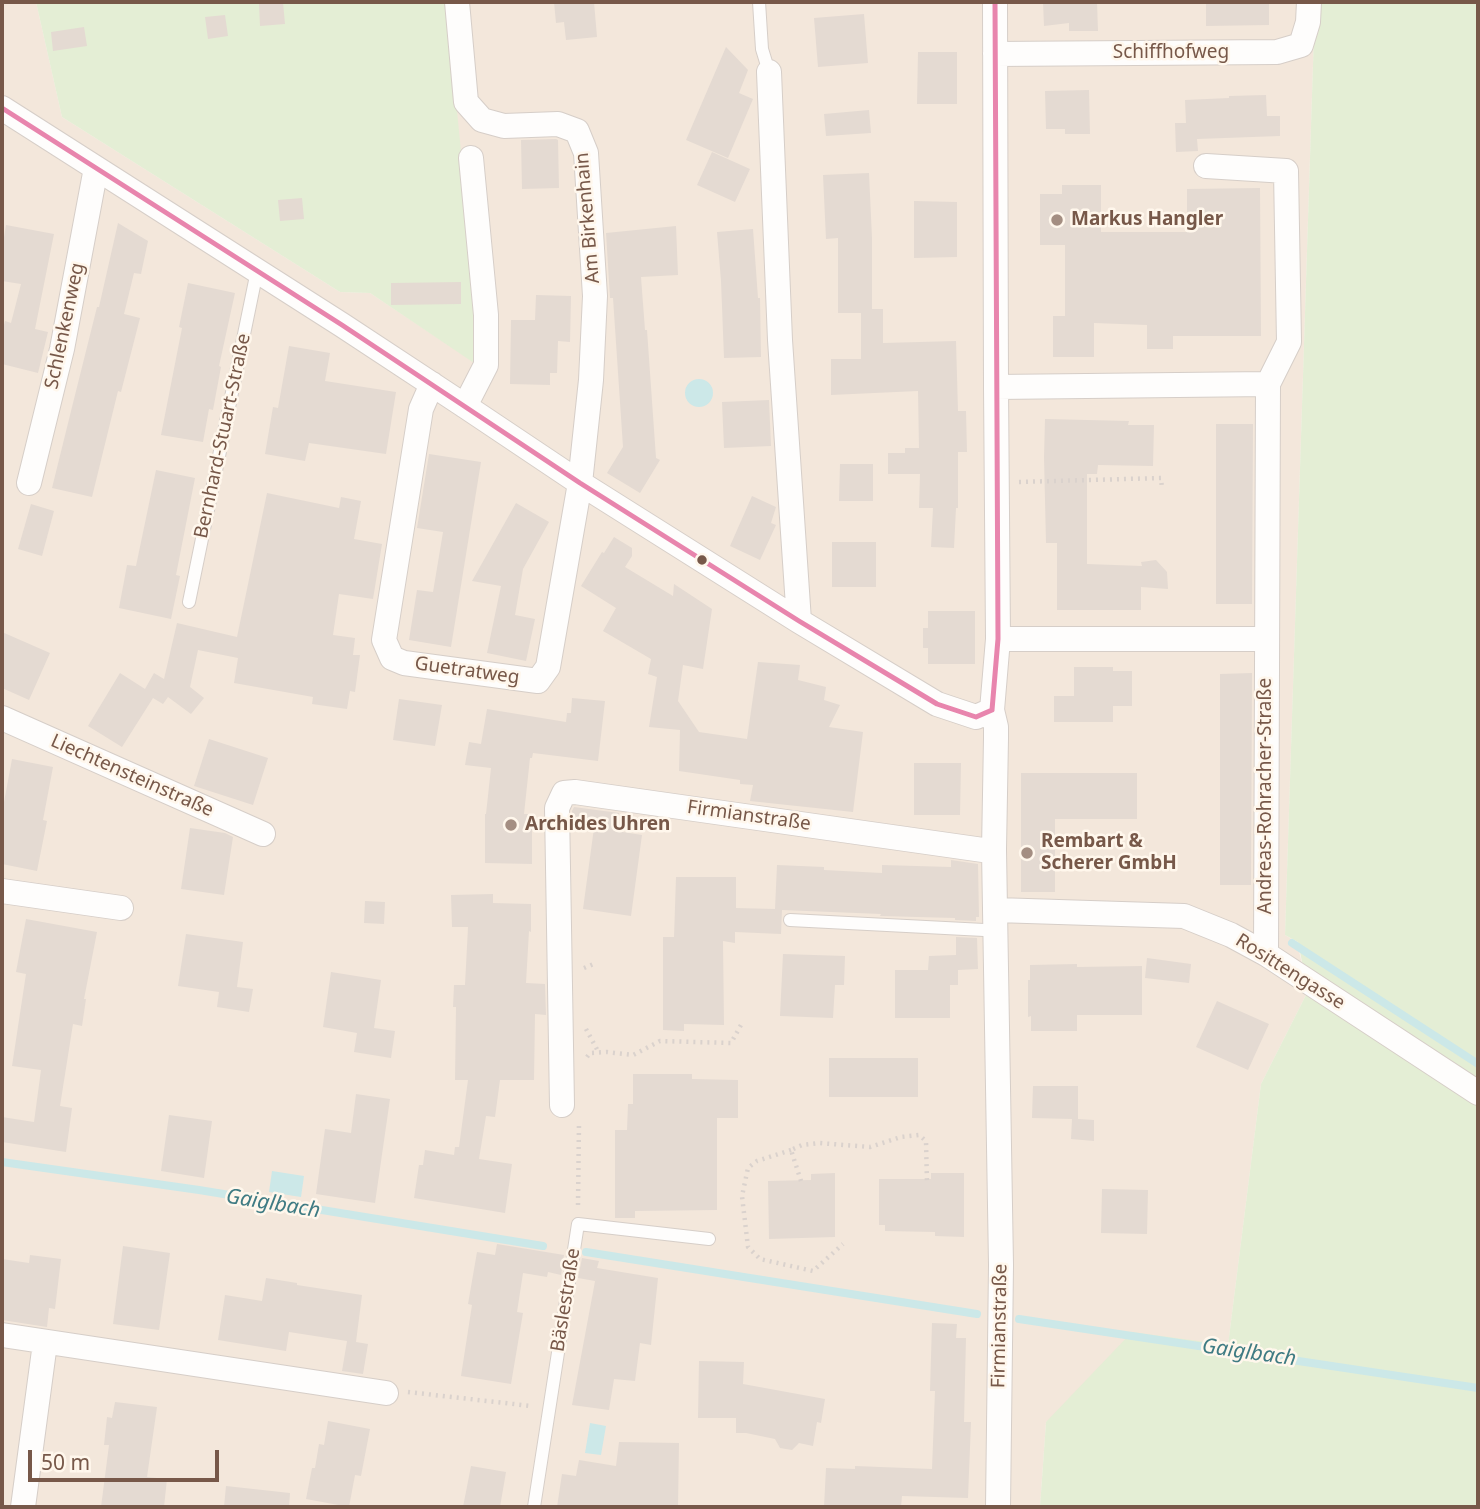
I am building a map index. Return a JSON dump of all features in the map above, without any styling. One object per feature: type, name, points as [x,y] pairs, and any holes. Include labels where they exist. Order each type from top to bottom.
[{"type":"street","name":"Am Birkenhain","points":[[457,2],[466,103],[482,120],[504,126],[558,124],[576,131],[586,153],[595,296],[591,380],[580,484]]},
{"type":"street","name":"Firmianstraße","points":[[995,2],[999,639],[992,710],[996,727],[995,850],[1001,1265],[998,1507]]},
{"type":"street","name":"Schiffhofweg","points":[[995,54],[1277,52],[1301,45],[1308,22],[1309,2]]},
{"type":"street","points":[[769,72],[779,319],[799,621]]},
{"type":"street","points":[[2,108],[432,384],[580,484],[799,621],[937,704],[976,717],[992,710]]},
{"type":"street","points":[[465,406],[486,365],[486,315],[471,158]]},
{"type":"street","name":"Andreas-Rohracher-Straße","points":[[1206,166],[1286,171],[1290,342],[1268,384],[1266,954]]},
{"type":"street","name":"Schlenkenweg","points":[[29,483],[62,349],[96,168]]},
{"type":"street","name":"Guetratweg","points":[[432,384],[421,409],[384,640],[392,658],[404,663],[537,681],[548,667],[580,484]]},
{"type":"street","points":[[996,387],[1268,384]]},
{"type":"street","points":[[999,639],[1266,639]]},
{"type":"street","name":"Liechtensteinstraße","points":[[2,718],[263,834]]},
{"type":"street","name":"Firmianstraße","points":[[570,1110],[557,808],[564,793],[575,792],[995,850]]},
{"type":"street","points":[[2,891],[121,908]]},
{"type":"street","name":"Rosittengasse","points":[[996,919],[1184,916],[1231,935],[1266,954],[1478,1093]]},
{"type":"street","points":[[2,1335],[386,1393]]},
{"type":"street","points":[[23,1507],[45,1343]]},
{"type":"lane","points":[[759,2],[762,49],[769,72]]},
{"type":"lane","name":"Bernhard-Stuart-Straße","points":[[189,602],[257,271]]},
{"type":"lane","points":[[790,920],[996,919]]},
{"type":"lane","name":"Bäslestraße","points":[[534,1507],[578,1224],[709,1239]]},
{"type":"path","points":[[997,483],[1161,478],[1162,489]]},
{"type":"path","points":[[585,1060],[590,1053],[633,1055],[660,1041],[730,1043],[741,1025]]},
{"type":"path","points":[[570,1110],[578,1224]]},
{"type":"path","points":[[843,1244],[813,1270],[760,1259],[748,1247],[742,1196],[748,1168],[757,1161],[802,1144],[870,1147],[901,1137],[919,1135],[926,1141],[927,1184]]},
{"type":"path","points":[[791,1150],[801,1181]]},
{"type":"path","points":[[386,1393],[394,1390],[550,1408]]},
{"type":"shaded area","points":[[2,2],[36,2],[62,117],[340,292],[370,293],[477,364],[446,2],[1315,2],[1285,935],[1297,942],[1308,991],[1261,1084],[1228,1345],[1046,1422],[1040,1507],[2,1507]]},
{"type":"green space","points":[[36,2],[446,2],[475,290],[477,365],[370,293],[340,292],[62,117]]},
{"type":"green space","points":[[1315,2],[1478,2],[1478,1507],[1040,1507],[1046,1422],[1132,1332],[1228,1345],[1261,1084],[1308,991],[1298,942],[1285,935]]},
{"type":"water","points":[[699,379],[709,383],[713,393],[709,403],[699,407],[689,403],[685,393],[689,383]]},
{"type":"water","points":[[272,1171],[304,1176],[301,1197],[269,1192]]},
{"type":"water","points":[[590,1423],[606,1426],[601,1455],[585,1453]]},
{"type":"building","points":[[283,2],[285,24],[260,26],[259,4]]},
{"type":"building","points":[[554,2],[594,2],[597,37],[566,40],[564,22],[556,23]]},
{"type":"building","points":[[1043,2],[1097,2],[1098,31],[1069,31],[1069,23],[1044,26]]},
{"type":"building","points":[[1206,2],[1269,2],[1269,25],[1206,26]]},
{"type":"building","points":[[864,14],[868,63],[818,67],[814,18]]},
{"type":"building","points":[[225,15],[228,36],[208,39],[205,17]]},
{"type":"building","points":[[84,27],[87,46],[53,51],[51,32]]},
{"type":"building","points":[[726,47],[748,70],[739,93],[753,99],[728,158],[686,140]]},
{"type":"building","points":[[918,52],[957,52],[957,104],[917,104]]},
{"type":"building","points":[[1089,90],[1090,134],[1065,134],[1065,129],[1046,129],[1045,91]]},
{"type":"building","points":[[1266,95],[1267,116],[1280,116],[1280,136],[1197,139],[1198,151],[1176,152],[1175,123],[1186,123],[1185,100]]},
{"type":"building","points":[[869,110],[871,133],[826,136],[824,114]]},
{"type":"building","points":[[556,139],[559,188],[522,189],[521,140]]},
{"type":"building","points":[[712,152],[750,169],[735,202],[697,185]]},
{"type":"building","points":[[869,173],[872,309],[883,309],[883,343],[956,341],[958,411],[966,411],[967,452],[958,452],[958,508],[954,548],[931,547],[933,508],[919,508],[920,474],[888,474],[888,453],[905,453],[905,448],[919,448],[918,391],[831,395],[831,359],[861,359],[861,313],[838,313],[838,238],[826,239],[823,175]]},
{"type":"building","points":[[1062,185],[1101,185],[1101,232],[1187,232],[1187,189],[1260,188],[1261,336],[1173,336],[1173,349],[1147,349],[1147,325],[1094,323],[1094,357],[1053,357],[1053,316],[1065,316],[1065,245],[1040,245],[1040,194],[1062,194]]},
{"type":"building","points":[[302,198],[304,219],[280,221],[278,200]]},
{"type":"building","points":[[914,201],[957,202],[957,257],[914,258]]},
{"type":"building","points":[[118,223],[148,241],[141,274],[134,273],[124,314],[140,318],[121,392],[118,391],[92,497],[52,488]]},
{"type":"building","points":[[6,225],[54,234],[35,329],[48,332],[38,373],[2,364],[2,333],[5,321],[11,323],[21,284],[2,281],[2,250]]},
{"type":"building","points":[[676,226],[678,275],[641,277],[656,458],[660,460],[640,493],[607,473],[623,447],[606,233]]},
{"type":"building","points":[[753,229],[760,298],[761,357],[724,358],[717,232]]},
{"type":"building","points":[[461,282],[461,304],[391,305],[391,283]]},
{"type":"building","points":[[188,283],[235,293],[219,366],[221,367],[213,410],[209,409],[203,442],[161,435]]},
{"type":"building","points":[[536,295],[571,296],[570,342],[558,341],[557,373],[550,373],[550,385],[510,384],[511,320],[535,320]]},
{"type":"building","points":[[289,346],[330,353],[325,381],[396,392],[386,454],[309,443],[305,461],[265,454],[273,407],[278,408]]},
{"type":"building","points":[[769,400],[771,446],[724,448],[722,402]]},
{"type":"building","points":[[1045,419],[1129,421],[1128,425],[1154,425],[1153,466],[1098,465],[1097,474],[1087,474],[1087,564],[1142,566],[1141,562],[1156,560],[1167,572],[1168,589],[1141,587],[1141,610],[1057,610],[1057,543],[1046,543]]},
{"type":"building","points":[[1216,424],[1253,424],[1252,604],[1216,604]]},
{"type":"building","points":[[429,454],[481,462],[451,647],[409,640],[417,590],[433,592],[443,532],[417,528]]},
{"type":"building","points":[[840,464],[873,464],[873,501],[839,501]]},
{"type":"building","points":[[156,470],[195,478],[176,575],[180,576],[171,619],[119,608],[127,565],[136,566]]},
{"type":"building","points":[[267,493],[339,508],[341,497],[361,501],[354,539],[382,544],[373,599],[339,594],[333,635],[355,638],[353,655],[360,655],[355,692],[350,691],[347,709],[312,704],[313,697],[234,683],[238,658],[198,650],[190,687],[204,698],[191,714],[168,697],[163,704],[153,698],[122,747],[88,726],[120,673],[145,689],[154,673],[164,679],[177,623],[237,637]]},
{"type":"building","points":[[752,496],[776,507],[771,523],[776,525],[760,560],[730,546]]},
{"type":"building","points":[[516,503],[549,522],[523,569],[515,615],[535,619],[526,661],[487,653],[501,586],[472,581]]},
{"type":"building","points":[[31,504],[54,511],[42,556],[18,549]]},
{"type":"building","points":[[614,537],[632,548],[632,556],[625,567],[673,596],[674,584],[712,609],[703,669],[683,665],[678,701],[699,732],[747,739],[758,662],[800,665],[798,680],[826,687],[824,700],[840,705],[829,727],[863,732],[853,812],[750,801],[753,785],[740,784],[740,780],[679,771],[680,730],[649,727],[657,677],[648,674],[651,659],[603,631],[616,608],[581,586]]},
{"type":"building","points":[[832,542],[876,542],[876,587],[832,587]]},
{"type":"building","points":[[928,611],[975,611],[975,664],[928,664],[928,648],[923,648],[923,628],[928,628]]},
{"type":"building","points":[[2,632],[50,653],[29,700],[2,688]]},
{"type":"building","points":[[1074,667],[1113,667],[1113,671],[1132,671],[1132,706],[1113,706],[1113,722],[1054,722],[1054,696],[1074,696]]},
{"type":"building","points":[[1252,673],[1251,885],[1220,885],[1220,674]]},
{"type":"building","points":[[572,698],[605,701],[598,761],[533,753],[530,758],[524,814],[532,814],[532,864],[485,863],[485,814],[491,768],[465,765],[469,742],[481,744],[487,709],[566,722],[567,713],[571,713]]},
{"type":"building","points":[[399,699],[442,705],[435,746],[393,740]]},
{"type":"building","points":[[209,739],[268,758],[253,805],[194,786]]},
{"type":"building","points":[[12,759],[53,767],[43,820],[47,821],[37,871],[2,864],[2,813]]},
{"type":"building","points":[[914,763],[961,763],[960,815],[914,815]]},
{"type":"building","points":[[1021,773],[1137,773],[1137,819],[1055,819],[1055,892],[1021,892]]},
{"type":"building","points":[[574,807],[619,813],[616,831],[642,835],[631,916],[583,909],[594,828],[572,825]]},
{"type":"building","points":[[190,828],[225,833],[233,837],[224,895],[181,889]]},
{"type":"building","points":[[951,860],[978,864],[979,917],[976,917],[976,921],[782,910],[781,934],[735,932],[735,943],[723,941],[724,1025],[684,1024],[684,1031],[663,1030],[663,937],[674,937],[676,877],[736,877],[736,908],[775,909],[777,865],[882,873],[882,865],[951,867]]},
{"type":"building","points":[[493,894],[493,903],[531,904],[526,983],[545,984],[546,1015],[535,1014],[534,1080],[500,1080],[495,1117],[486,1116],[479,1159],[512,1164],[505,1213],[414,1198],[419,1165],[423,1165],[425,1150],[454,1155],[455,1147],[459,1147],[468,1080],[455,1080],[456,1007],[453,1007],[454,985],[465,985],[468,927],[452,927],[451,895]]},
{"type":"building","points":[[365,901],[385,902],[384,924],[364,923]]},
{"type":"building","points":[[26,919],[97,932],[84,999],[82,1026],[73,1024],[60,1106],[72,1108],[66,1152],[2,1142],[2,1117],[34,1122],[41,1070],[12,1066],[26,974],[16,972]]},
{"type":"building","points":[[186,934],[243,942],[237,987],[253,989],[249,1012],[217,1007],[219,992],[178,986]]},
{"type":"building","points":[[956,937],[977,938],[978,969],[958,970],[958,985],[950,985],[950,1018],[895,1018],[895,970],[928,970],[929,956],[956,955]]},
{"type":"building","points":[[783,954],[845,956],[844,985],[835,985],[833,1018],[780,1016]]},
{"type":"building","points":[[1147,958],[1191,964],[1189,983],[1145,978]]},
{"type":"building","points":[[1077,964],[1077,967],[1142,966],[1142,1015],[1077,1015],[1077,1031],[1031,1031],[1031,1016],[1028,1017],[1030,965]]},
{"type":"building","points":[[331,972],[381,980],[374,1028],[395,1031],[391,1058],[354,1052],[357,1033],[323,1027]]},
{"type":"building","points":[[1217,1001],[1269,1024],[1248,1070],[1196,1047]]},
{"type":"building","points":[[829,1058],[918,1058],[918,1097],[829,1097]]},
{"type":"building","points":[[633,1074],[692,1074],[692,1079],[738,1080],[738,1118],[717,1118],[717,1210],[635,1211],[635,1218],[615,1218],[615,1130],[627,1130],[628,1104],[633,1104]]},
{"type":"building","points":[[1033,1086],[1078,1086],[1078,1119],[1094,1120],[1094,1141],[1071,1139],[1072,1119],[1032,1118]]},
{"type":"building","points":[[356,1094],[390,1099],[375,1203],[316,1194],[325,1129],[351,1133]]},
{"type":"building","points":[[169,1115],[212,1121],[204,1178],[161,1171]]},
{"type":"building","points":[[835,1173],[835,1237],[769,1239],[768,1181],[811,1180],[811,1174]]},
{"type":"building","points":[[931,1173],[964,1173],[964,1237],[935,1236],[935,1232],[885,1231],[885,1225],[879,1225],[879,1179],[931,1179]]},
{"type":"building","points":[[1102,1189],[1148,1190],[1147,1234],[1101,1233]]},
{"type":"building","points":[[497,1244],[564,1255],[561,1275],[548,1272],[547,1277],[523,1273],[517,1312],[523,1313],[511,1384],[461,1376],[472,1305],[468,1304],[477,1252],[495,1255]]},
{"type":"building","points":[[123,1246],[170,1253],[159,1330],[113,1324]]},
{"type":"building","points":[[30,1255],[61,1259],[55,1309],[49,1308],[47,1327],[2,1320],[2,1259],[29,1263]]},
{"type":"building","points":[[582,1258],[599,1261],[597,1268],[658,1278],[651,1345],[640,1343],[635,1381],[614,1379],[609,1410],[572,1405],[596,1276],[595,1281],[578,1278]]},
{"type":"building","points":[[266,1278],[362,1295],[356,1342],[368,1344],[363,1374],[342,1371],[347,1341],[289,1332],[286,1351],[218,1340],[225,1295],[262,1301]]},
{"type":"building","points":[[932,1323],[957,1324],[956,1338],[966,1338],[964,1422],[971,1422],[968,1498],[902,1496],[901,1507],[824,1507],[826,1468],[855,1469],[855,1466],[932,1469],[935,1391],[930,1391]]},
{"type":"building","points":[[699,1361],[744,1362],[743,1384],[825,1399],[813,1446],[799,1443],[792,1450],[780,1448],[775,1439],[736,1433],[736,1418],[698,1418]]},
{"type":"building","points":[[115,1402],[157,1407],[147,1477],[167,1479],[164,1507],[101,1507],[109,1445],[104,1445],[107,1417],[112,1418]]},
{"type":"building","points":[[328,1421],[370,1429],[361,1476],[355,1475],[349,1507],[306,1499],[319,1444],[324,1445]]},
{"type":"building","points":[[619,1442],[679,1443],[678,1507],[557,1507],[562,1474],[576,1476],[579,1460],[616,1466]]},
{"type":"building","points":[[471,1466],[506,1472],[500,1507],[463,1507]]},
{"type":"building","points":[[226,1486],[290,1493],[289,1507],[224,1507]]},
{"type":"waterway","name":"Gaiglbach","points":[[1292,943],[1478,1064]]},
{"type":"waterway","name":"Gaiglbach","points":[[2,1162],[199,1190],[543,1246]]},
{"type":"waterway","name":"Gaiglbach","points":[[586,1252],[977,1314]]},
{"type":"waterway","name":"Gaiglbach","points":[[1019,1319],[1478,1388]]},
{"type":"transit line","points":[[992,710],[998,639],[995,2]]},
{"type":"transit line","points":[[2,108],[342,325],[580,483],[799,621],[937,704],[976,717],[992,710]]},
{"type":"place","name":"Markus Hangler","points":[[1057,220]]},
{"type":"place","name":"Archides Uhren","points":[[511,825]]},
{"type":"place","name":"Rembart & Scherer GmbH","points":[[1027,853]]}]
